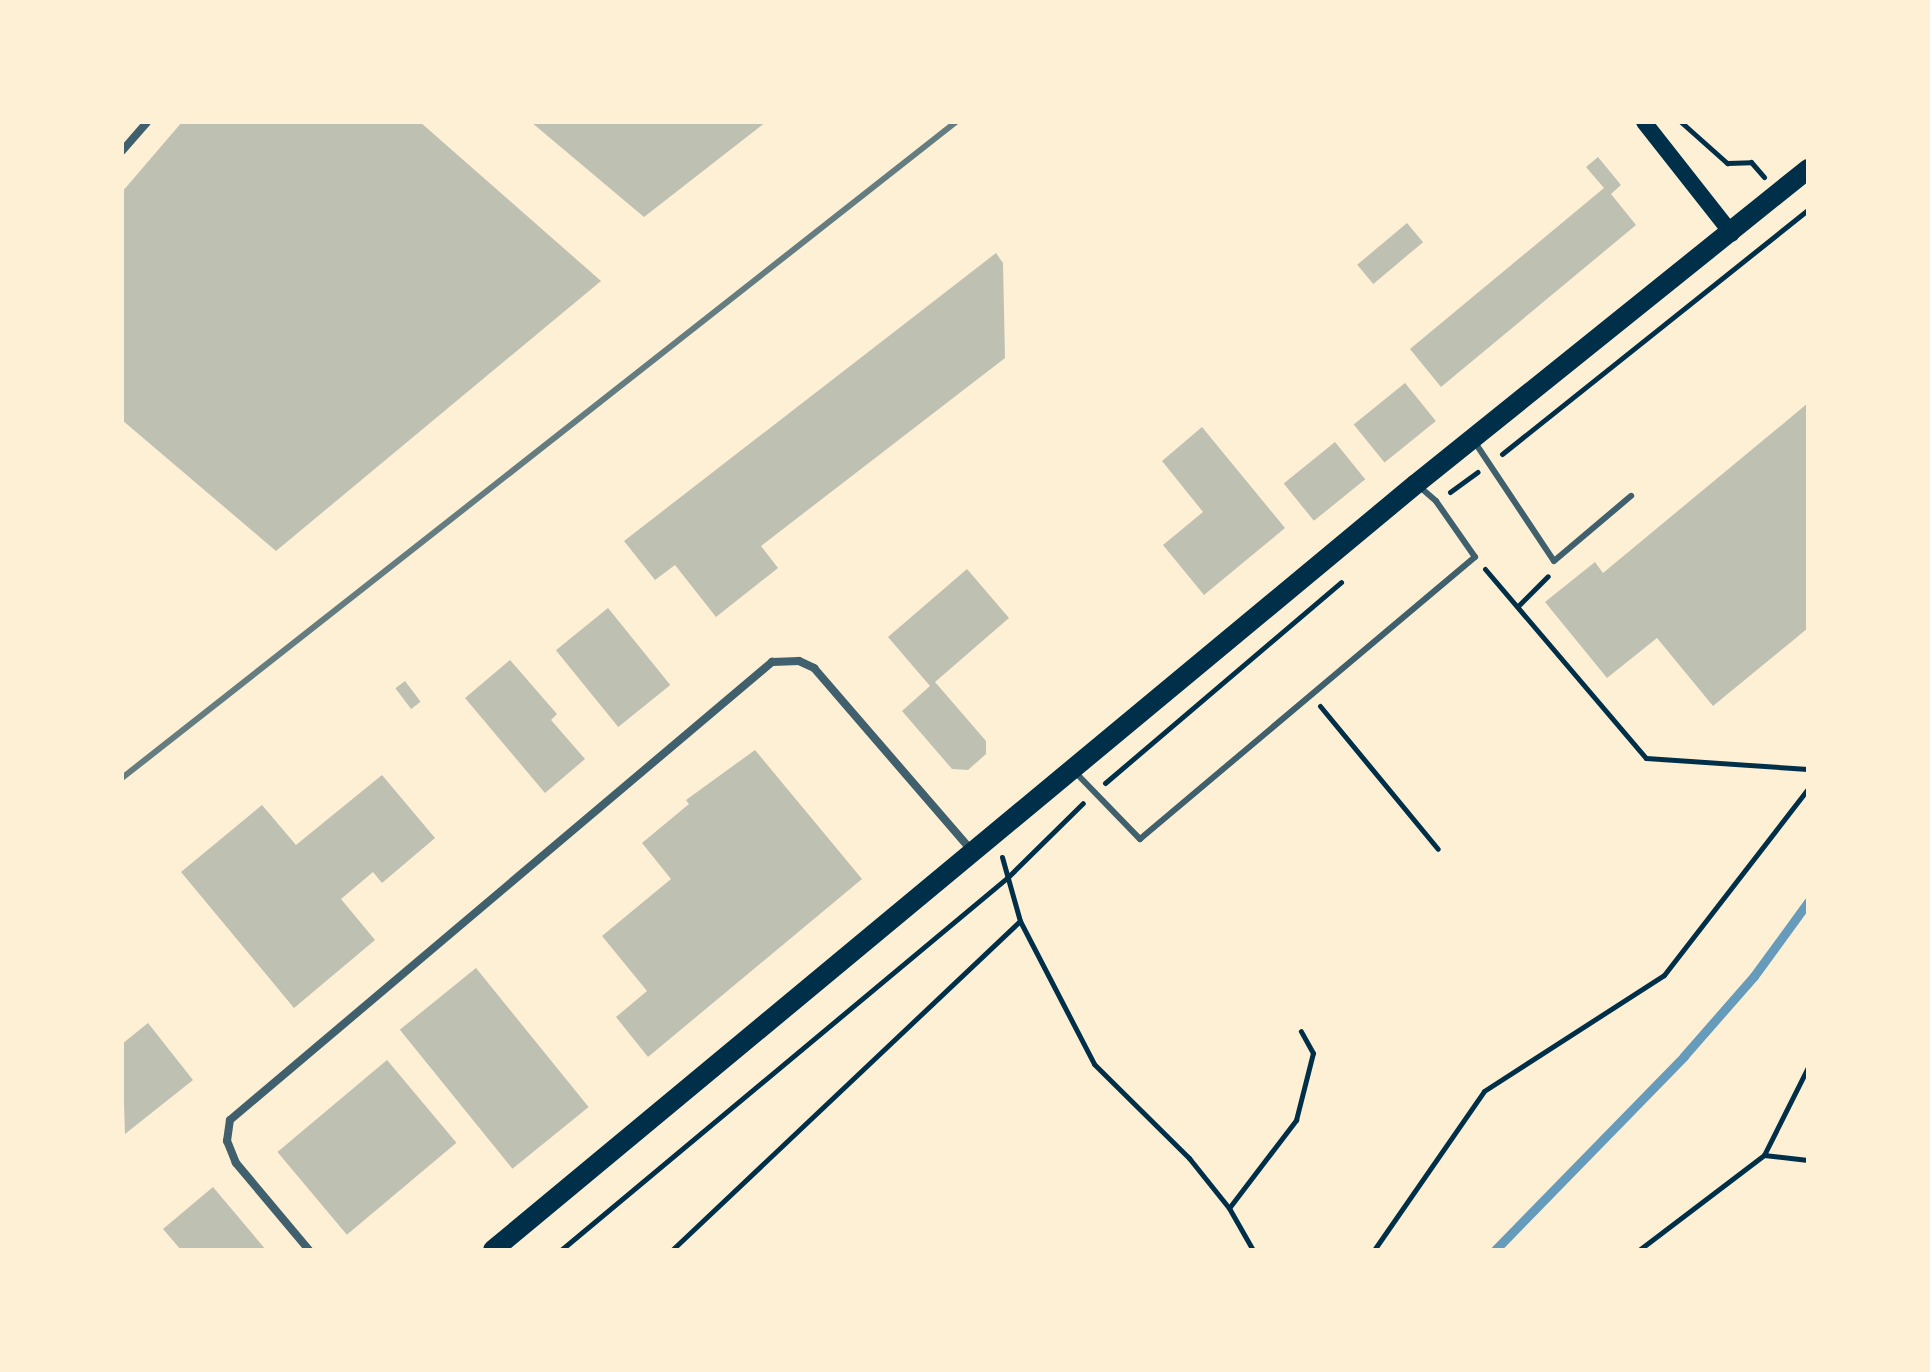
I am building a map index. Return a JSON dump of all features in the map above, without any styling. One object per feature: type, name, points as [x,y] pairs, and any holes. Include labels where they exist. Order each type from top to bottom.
[{"type":"main road","points":[[1644,122],[1732,234]]},
{"type":"main road","points":[[493,1250],[1416,484],[1732,234],[1808,169]]},
{"type":"street","points":[[122,151],[147,122]]},
{"type":"street","points":[[309,1250],[236,1163],[227,1141],[230,1120],[772,662],[799,661],[814,668],[973,852]]},
{"type":"lane","points":[[1472,438],[1554,561],[1631,496]]},
{"type":"lane","points":[[1074,770],[1140,839],[1311,697],[1475,557],[1436,501],[1416,484]]},
{"type":"path","points":[[1681,122],[1727,163],[1751,162],[1798,218]]},
{"type":"path","points":[[1436,501],[1490,464],[1808,210]]},
{"type":"path","points":[[1475,557],[1646,758],[1808,769]]},
{"type":"path","points":[[1518,606],[1552,573]]},
{"type":"path","points":[[561,1250],[1008,877],[1094,792],[1345,579]]},
{"type":"path","points":[[1311,697],[1438,849]]},
{"type":"path","points":[[1374,1250],[1484,1091],[1664,975],[1808,789]]},
{"type":"path","points":[[995,833],[1020,921],[1094,1064],[1189,1158],[1229,1208],[1253,1250]]},
{"type":"path","points":[[672,1250],[1020,921]]},
{"type":"path","points":[[1229,1208],[1296,1120],[1313,1053],[1301,1031]]},
{"type":"path","points":[[1639,1250],[1764,1155],[1808,1067]]},
{"type":"path","points":[[1764,1155],[1808,1160]]},
{"type":"building","points":[[182,122],[420,122],[601,281],[276,551],[122,420],[122,192]]},
{"type":"building","points":[[531,122],[766,122],[644,217]]},
{"type":"building","points":[[1598,157],[1621,185],[1611,194],[1636,225],[1441,387],[1410,349],[1604,188],[1586,167]]},
{"type":"building","points":[[1407,223],[1423,242],[1373,284],[1357,265]]},
{"type":"building","points":[[996,253],[1003,263],[1005,358],[761,546],[778,568],[716,617],[675,565],[655,580],[624,541]]},
{"type":"building","points":[[1405,383],[1436,421],[1385,463],[1354,425]]},
{"type":"building","points":[[1808,403],[1808,628],[1713,706],[1657,638],[1607,678],[1545,602],[1595,562],[1603,573]]},
{"type":"building","points":[[1202,427],[1285,528],[1204,595],[1163,545],[1203,512],[1162,461]]},
{"type":"building","points":[[1335,442],[1365,479],[1314,521],[1284,484]]},
{"type":"building","points":[[967,569],[1009,618],[935,682],[986,741],[986,754],[968,770],[952,769],[902,711],[930,686],[888,637]]},
{"type":"building","points":[[608,608],[670,685],[618,727],[556,650]]},
{"type":"building","points":[[510,660],[557,714],[551,720],[585,759],[545,793],[465,698]]},
{"type":"building","points":[[405,681],[421,702],[411,709],[395,688]]},
{"type":"building","points":[[755,750],[862,879],[648,1057],[616,1017],[647,991],[602,936],[671,879],[642,843],[689,804],[686,800]]},
{"type":"building","points":[[382,775],[435,838],[382,883],[373,872],[341,899],[375,940],[294,1008],[181,872],[262,805],[296,845]]},
{"type":"building","points":[[476,968],[589,1107],[512,1169],[400,1030]]},
{"type":"building","points":[[148,1023],[193,1080],[125,1134],[122,1044]]},
{"type":"building","points":[[387,1060],[456,1143],[347,1235],[277,1152]]},
{"type":"building","points":[[213,1187],[266,1250],[181,1250],[163,1229]]},
{"type":"waterway","points":[[1495,1250],[1684,1056],[1754,976],[1808,902]]},
{"type":"railway","points":[[122,778],[956,122]]}]
